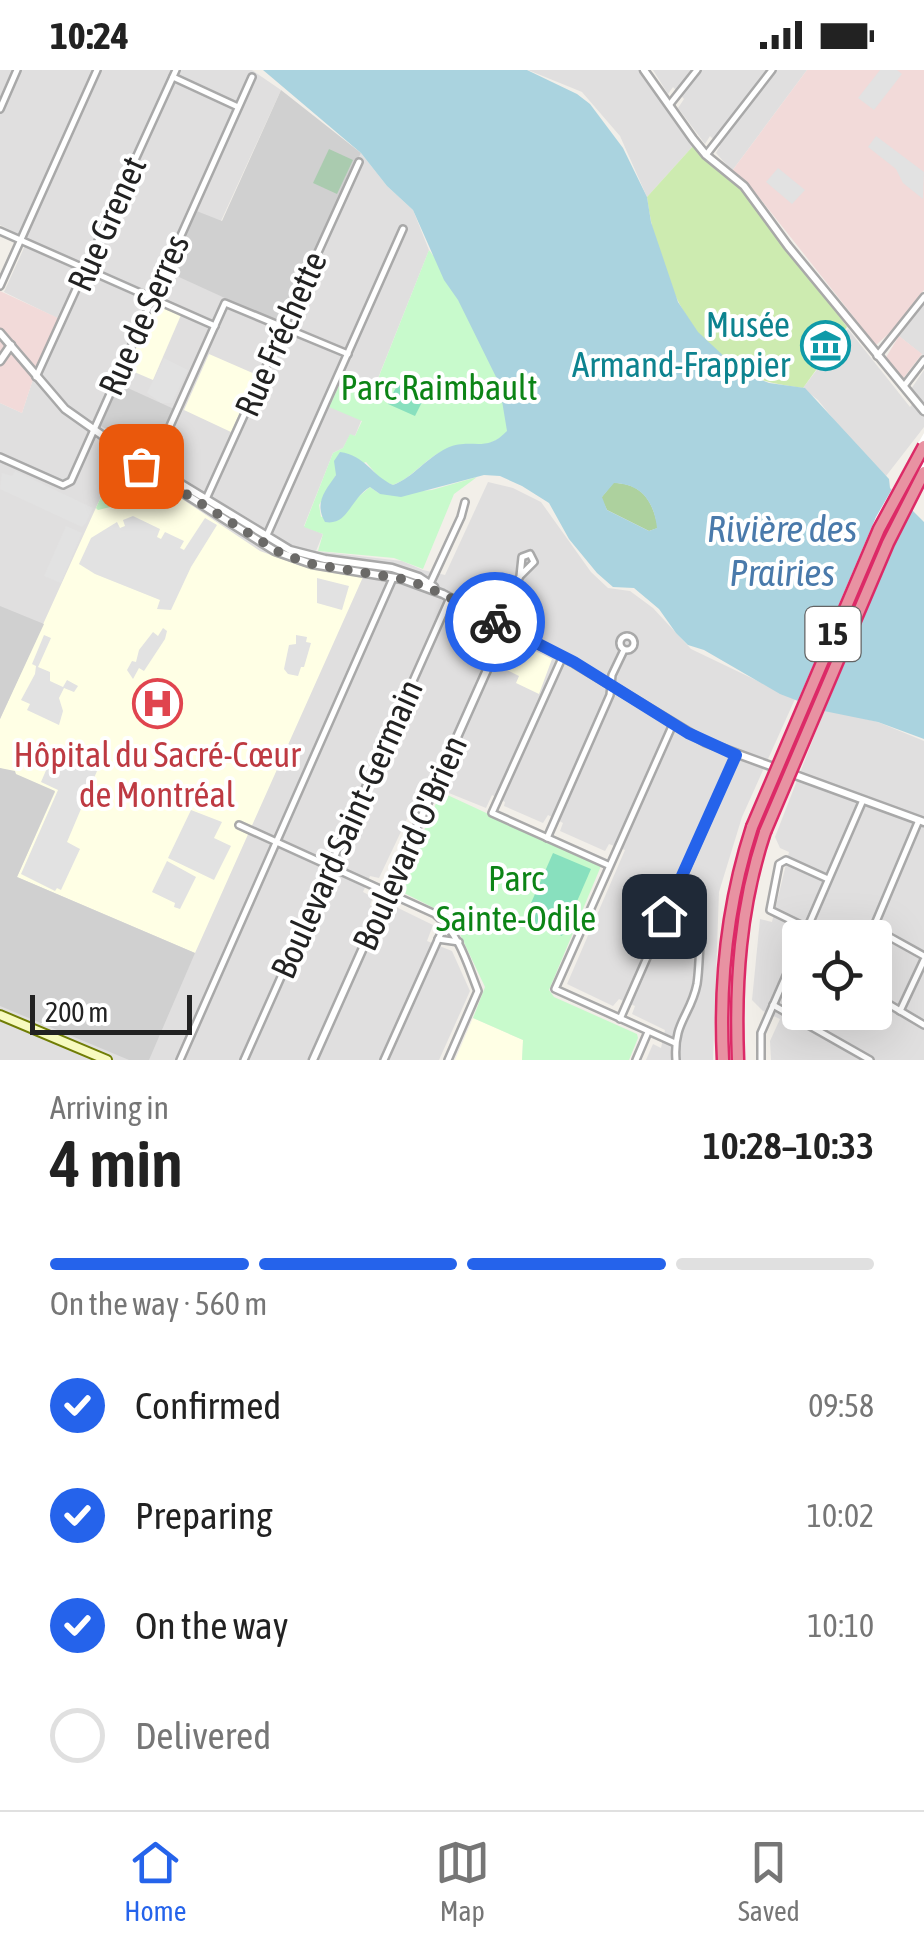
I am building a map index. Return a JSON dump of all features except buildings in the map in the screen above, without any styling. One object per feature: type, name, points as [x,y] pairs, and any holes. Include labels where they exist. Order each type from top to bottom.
[{"type":"highway","name":"15","points":[[722,1060],[724,950],[752,827],[882,522],[924,446]]},
{"type":"highway","name":"15","points":[[738,1060],[740,945],[765,832],[884,552],[924,472]]},
{"type":"main road","points":[[0,1015],[107,1060]]},
{"type":"street","points":[[0,109],[17,70]]},
{"type":"street","points":[[0,286],[97,70]]},
{"type":"street","points":[[644,70],[706,155],[744,186],[902,388],[924,410]]},
{"type":"street","points":[[668,107],[697,70]]},
{"type":"street","points":[[706,155],[772,70]]},
{"type":"street","points":[[175,74],[238,107]]},
{"type":"street","name":"Rue Grenet","points":[[36,377],[175,74]]},
{"type":"street","name":"Rue de Serres","points":[[0,457],[66,486],[252,77]]},
{"type":"street","name":"Rue Fréchette","points":[[202,506],[359,162]]},
{"type":"street","points":[[266,538],[403,229]]},
{"type":"street","points":[[0,231],[214,326]]},
{"type":"street","points":[[877,356],[924,296]]},
{"type":"street","points":[[151,468],[225,303],[348,354]]},
{"type":"street","points":[[0,333],[64,408],[202,506],[288,557],[394,573]]},
{"type":"street","points":[[0,361],[11,345]]},
{"type":"street","points":[[902,388],[924,360]]},
{"type":"street","points":[[151,468],[207,498],[266,538],[308,556],[394,573],[429,586],[563,656],[673,724],[736,755],[921,821],[875,924],[924,958],[900,1010]]},
{"type":"street","points":[[429,586],[461,518],[464,502]]},
{"type":"street","points":[[180,1060],[394,573]]},
{"type":"street","points":[[502,625],[502,616],[520,576]]},
{"type":"street","name":"Boulevard Saint-Germain","points":[[244,1060],[447,596]]},
{"type":"street","name":"Boulevard O'Brien","points":[[314,1060],[502,634],[502,625]]},
{"type":"street","points":[[548,838],[624,650]]},
{"type":"street","points":[[563,656],[492,813],[608,866]]},
{"type":"street","points":[[673,724],[555,989],[675,1044]]},
{"type":"street","points":[[620,1019],[736,755]]},
{"type":"street","points":[[810,920],[863,800]]},
{"type":"street","points":[[239,826],[446,922],[459,942],[478,991],[448,1060]]},
{"type":"street","points":[[791,920],[770,910],[779,864],[786,860],[828,880]]},
{"type":"street","points":[[384,1060],[446,922]]},
{"type":"street","points":[[661,922],[700,944],[697,987],[678,1024],[676,1060]]},
{"type":"street","points":[[438,939],[459,942]]},
{"type":"street","points":[[761,1060],[760,1035],[782,986]]},
{"type":"street","points":[[774,1004],[870,1060]]},
{"type":"street","points":[[892,1006],[924,1025]]},
{"type":"street","points":[[636,1060],[648,1032]]},
{"type":"shaded area","points":[[0,70],[252,70],[281,90],[221,221],[282,324],[361,153],[387,186],[413,210],[429,250],[355,436],[350,435],[343,448],[333,453],[304,526],[323,534],[316,551],[402,561],[445,575],[488,482],[513,488],[541,502],[591,572],[608,588],[630,591],[653,608],[691,649],[795,699],[742,817],[719,892],[713,1060],[646,1060],[653,1044],[661,1048],[665,1030],[632,1014],[635,1006],[619,999],[613,1006],[567,984],[625,850],[609,844],[605,851],[560,831],[563,823],[548,815],[543,823],[504,806],[505,802],[492,795],[486,808],[424,783],[379,878],[370,876],[363,892],[373,897],[370,905],[390,916],[394,906],[433,925],[427,941],[452,951],[470,991],[439,1060],[0,1060],[0,403],[22,413],[59,319],[4,292],[28,239],[0,225]]},
{"type":"shaded area","points":[[528,70],[644,70],[694,145],[647,197],[620,136],[582,92]]},
{"type":"shaded area","points":[[653,70],[807,70],[732,171],[716,153],[720,146],[710,136],[705,144],[678,108],[684,99],[673,87],[668,94]]},
{"type":"shaded area","points":[[807,70],[924,70],[924,290],[894,329],[876,345],[754,191],[732,171]]},
{"type":"shaded area","points":[[880,70],[897,70],[902,74],[874,110],[858,98]]},
{"type":"shaded area","points":[[281,90],[361,153],[282,324],[168,272],[194,210],[222,221]]},
{"type":"shaded area","points":[[876,136],[924,172],[923,199],[903,183],[896,169],[868,147]]},
{"type":"shaded area","points":[[329,149],[353,160],[337,194],[313,183]]},
{"type":"shaded area","points":[[778,168],[805,190],[792,204],[766,182]]},
{"type":"shaded area","points":[[0,291],[60,319],[37,367],[22,413],[0,403]]},
{"type":"shaded area","points":[[154,303],[181,315],[153,380],[125,368]]},
{"type":"shaded area","points":[[924,304],[924,356],[899,336]]},
{"type":"shaded area","points":[[848,329],[910,407],[919,397],[911,389],[924,370],[924,427],[886,476],[803,388]]},
{"type":"shaded area","points":[[899,336],[922,354],[902,380],[885,359]]},
{"type":"shaded area","points":[[209,354],[257,375],[231,432],[184,410]]},
{"type":"shaded area","points":[[164,358],[188,370],[172,403],[161,403],[147,393]]},
{"type":"shaded area","points":[[119,384],[174,409],[148,454],[101,426]]},
{"type":"shaded area","name":"Hôpital du Sacré-Cœur de Montréal","points":[[119,457],[260,551],[301,566],[363,577],[195,953],[17,877],[55,792],[0,768],[0,719]]},
{"type":"shaded area","points":[[15,471],[93,508],[86,523],[82,527],[0,489],[2,473],[12,476]]},
{"type":"shaded area","points":[[133,516],[160,529],[157,537],[161,539],[165,532],[184,541],[180,548],[184,550],[205,518],[217,525],[171,610],[157,609],[160,600],[79,564],[91,538],[117,522],[120,528],[125,526],[123,520]]},
{"type":"shaded area","points":[[66,526],[82,533],[61,583],[44,576]]},
{"type":"shaded area","points":[[317,578],[349,586],[342,610],[317,603]]},
{"type":"shaded area","points":[[0,606],[44,624],[0,719]]},
{"type":"shaded area","points":[[163,628],[167,631],[165,639],[144,671],[139,668],[133,679],[127,670],[132,661],[136,662],[139,650],[153,632],[158,636]]},
{"type":"shaded area","points":[[44,635],[51,638],[38,667],[50,672],[50,681],[63,687],[67,680],[78,686],[74,692],[64,688],[59,698],[63,711],[59,725],[27,710],[30,704],[21,700],[35,674],[36,666],[32,664]]},
{"type":"shaded area","points":[[296,635],[307,637],[306,642],[311,643],[298,676],[284,669],[289,645],[296,644]]},
{"type":"shaded area","points":[[510,639],[552,659],[539,694],[516,683],[519,676],[497,665]]},
{"type":"shaded area","points":[[824,711],[878,722],[924,741],[924,1060],[771,1060],[770,1041],[780,1019],[752,1000],[760,919],[772,922],[789,852],[780,848],[775,837]]},
{"type":"shaded area","points":[[82,762],[97,771],[67,842],[80,849],[61,890],[55,891],[21,874],[58,790],[41,782],[47,768]]},
{"type":"shaded area","points":[[0,768],[15,771],[55,791],[17,877],[195,953],[149,1060],[129,1060],[0,1006]]},
{"type":"shaded area","points":[[191,810],[222,822],[214,838],[231,846],[214,880],[168,858]]},
{"type":"shaded area","points":[[167,861],[196,877],[180,909],[152,892]]},
{"type":"shaded area","points":[[473,1018],[523,1040],[522,1060],[455,1060]]},
{"type":"green space","points":[[694,145],[744,186],[847,327],[803,388],[757,378],[721,358],[703,340],[675,296],[657,246],[647,197]]},
{"type":"green space","name":"Parc Raimbault","points":[[429,250],[469,303],[503,381],[508,431],[492,442],[456,446],[440,453],[393,485],[381,480],[366,462],[336,475],[319,505],[321,517],[349,505],[370,487],[380,494],[432,490],[477,477],[454,494],[423,569],[394,558],[318,551],[323,534],[304,527],[333,453],[343,448],[350,434],[355,436],[362,421],[329,407],[339,386],[370,399]]},
{"type":"green space","points":[[398,383],[425,396],[415,416],[388,404]]},
{"type":"green space","points":[[116,464],[129,472],[120,487],[123,489],[115,497],[123,504],[98,510],[96,508]]},
{"type":"green space","points":[[613,483],[632,486],[645,496],[658,528],[649,531],[607,510],[601,498]]},
{"type":"green space","name":"Parc Sainte-Odile","points":[[441,792],[601,866],[549,990],[554,997],[637,1034],[629,1060],[522,1060],[523,1040],[473,1018],[485,987],[459,932],[446,914],[398,890]]},
{"type":"green space","points":[[553,853],[591,869],[562,936],[524,919]]},
{"type":"water","name":"Rivière des Prairies","points":[[263,70],[527,70],[590,104],[623,148],[647,197],[651,222],[678,302],[698,332],[741,372],[769,383],[805,388],[924,522],[924,739],[878,722],[824,711],[780,694],[704,650],[688,645],[659,609],[634,588],[613,587],[597,573],[569,539],[549,503],[500,476],[484,475],[401,497],[380,494],[370,487],[339,520],[325,522],[321,503],[336,475],[334,461],[340,452],[356,457],[393,485],[447,448],[485,444],[507,431],[499,383],[444,280],[413,210],[387,186],[361,153]],"holes":[[[614,483],[645,496],[657,528],[649,531],[607,510],[602,497]]]},
{"type":"pier","points":[[924,433],[924,486],[899,534],[772,835],[745,825],[876,517]]},
{"type":"way so far","points":[[141,466],[270,549],[312,564],[408,580],[495,622]]},
{"type":"place","name":"Musée Armand-Frappier","points":[[825,345]]},
{"type":"place","name":"Hôpital du Sacré-Cœur de Montréal","points":[[157,703]]},
{"type":"route","points":[[495,622],[574,662],[688,733],[736,755],[664,916]]}]
